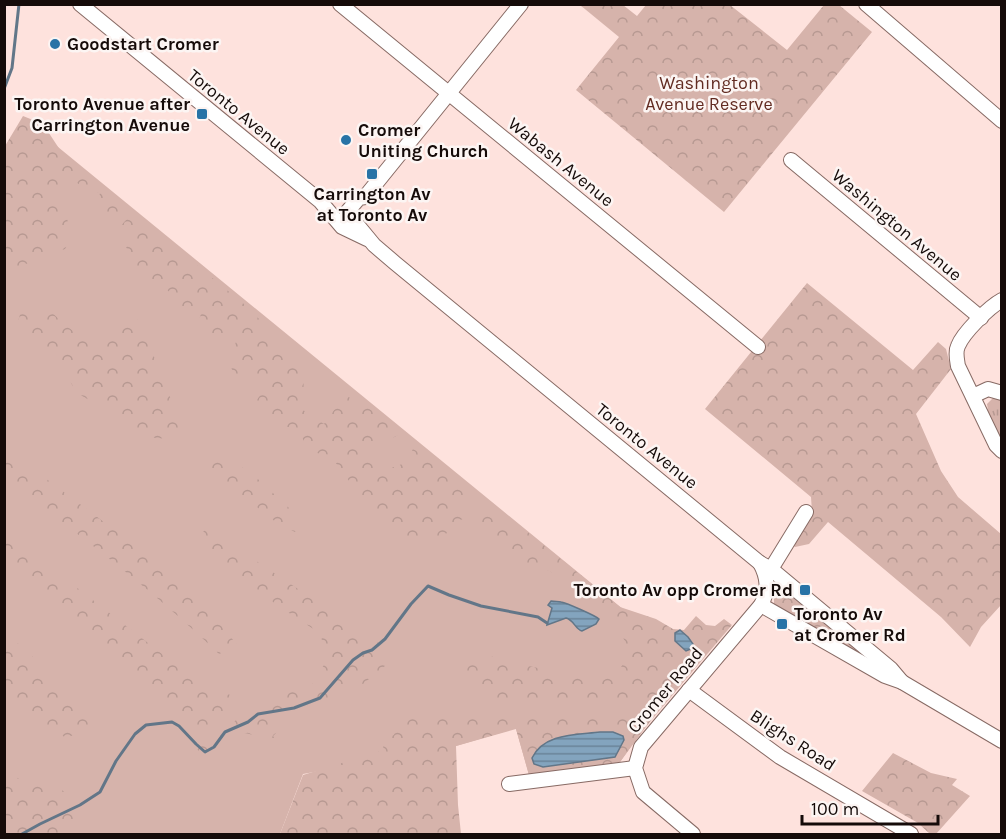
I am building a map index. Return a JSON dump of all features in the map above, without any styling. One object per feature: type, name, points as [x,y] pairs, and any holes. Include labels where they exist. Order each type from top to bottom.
[{"type":"street","name":"Toronto Avenue","points":[[80,4],[320,201],[348,219],[395,263],[891,669],[902,682]]},
{"type":"street","name":"Wabash Avenue","points":[[340,4],[758,347]]},
{"type":"street","points":[[348,219],[365,202],[365,197],[521,4]]},
{"type":"street","points":[[866,4],[1002,121]]},
{"type":"street","name":"Washington Avenue","points":[[791,160],[981,318]]},
{"type":"street","points":[[1002,300],[990,306],[957,347],[958,366],[996,445],[1002,451]]},
{"type":"street","points":[[973,396],[988,389],[1002,393]]},
{"type":"street","points":[[765,566],[806,512]]},
{"type":"street","name":"Cromer Road","points":[[635,768],[641,747],[760,605],[766,593],[765,566]]},
{"type":"street","name":"Toronto Avenue","points":[[760,605],[885,676],[902,682],[1002,741]]},
{"type":"street","name":"Blighs Road","points":[[689,690],[780,757],[911,834]]},
{"type":"street","points":[[509,784],[635,768],[643,792],[693,834]]},
{"type":"green space","name":"Washington Avenue Reserve","points":[[580,5],[623,5],[637,16],[646,5],[730,5],[787,50],[824,5],[839,5],[872,32],[724,212],[576,90],[619,37]]},
{"type":"green space","points":[[23,116],[43,124],[64,156],[250,309],[303,367],[304,398],[300,408],[324,424],[345,395],[391,421],[398,435],[375,451],[376,469],[391,468],[405,463],[413,449],[444,465],[449,478],[463,492],[466,500],[461,507],[520,526],[620,607],[656,619],[673,629],[684,630],[696,616],[706,625],[715,626],[724,619],[732,625],[663,706],[647,699],[574,705],[487,704],[484,691],[459,670],[461,663],[496,656],[505,661],[601,681],[617,674],[627,657],[628,648],[618,627],[550,571],[528,565],[477,518],[458,520],[439,542],[412,544],[380,523],[330,455],[310,452],[297,428],[279,426],[256,401],[266,387],[235,375],[223,353],[236,343],[231,333],[211,338],[199,319],[202,312],[198,306],[190,311],[179,305],[176,297],[137,271],[118,229],[126,220],[121,214],[109,216],[98,201],[100,193],[87,190],[73,180],[60,191],[72,238],[65,249],[5,272],[5,146]]},
{"type":"green space","points":[[36,129],[695,668],[639,735],[620,762],[529,775],[516,729],[513,729],[456,746],[303,774],[280,834],[5,834],[4,152]]},
{"type":"green space","points":[[807,283],[913,370],[938,342],[946,349],[951,369],[916,414],[941,471],[958,497],[1001,534],[1001,605],[981,627],[970,647],[941,617],[828,522],[809,544],[795,547],[791,544],[812,512],[811,497],[705,409]]},
{"type":"green space","points":[[45,306],[69,328],[85,336],[108,331],[135,316],[143,329],[178,417],[185,421],[188,428],[186,435],[171,439],[155,438],[77,393],[57,360],[22,339],[17,325],[21,311],[28,307]]},
{"type":"green space","points":[[993,398],[1001,399],[1001,442],[989,417],[987,404]]},
{"type":"green space","points":[[5,448],[188,585],[238,646],[219,654],[115,563],[5,480]]},
{"type":"green space","points":[[215,460],[247,469],[302,520],[295,532],[277,523],[209,469]]},
{"type":"green space","points":[[207,528],[392,652],[391,661],[358,688],[344,690],[319,702],[295,709],[289,716],[278,720],[282,727],[273,736],[276,740],[266,740],[246,733],[235,734],[206,757],[184,738],[192,738],[204,746],[215,742],[227,727],[240,717],[273,703],[292,686],[309,690],[325,663],[321,634],[277,605],[205,549],[201,534]]},
{"type":"green space","points":[[4,531],[206,688],[234,696],[227,713],[199,734],[155,698],[5,562]]},
{"type":"green space","points":[[778,582],[890,672],[774,607],[774,587]]},
{"type":"green space","points":[[4,640],[23,645],[61,692],[105,723],[66,738],[5,697]]},
{"type":"green space","points":[[636,712],[651,720],[620,762],[529,775],[516,729],[456,746],[461,834],[280,834],[303,775],[384,750],[381,739],[394,735],[396,725],[400,721],[434,714],[579,716]],"holes":[[[600,732],[622,743],[615,757],[543,767],[540,746],[547,741]]]},
{"type":"green space","points":[[893,753],[931,773],[957,779],[952,785],[970,796],[936,834],[930,834],[918,823],[862,791]]},
{"type":"green space","points":[[5,774],[43,786],[60,787],[83,816],[71,834],[5,834],[9,820],[5,813]]},
{"type":"water","points":[[551,601],[569,605],[599,619],[596,624],[582,631],[566,618],[547,625],[552,608],[548,605]]},
{"type":"water","points":[[680,630],[693,644],[691,649],[686,651],[675,641],[675,633]]},
{"type":"water","points":[[613,732],[623,736],[624,740],[615,757],[543,767],[534,764],[532,758],[537,750],[552,740],[571,735]]},
{"type":"waterway","points":[[4,89],[12,68],[19,4]]},
{"type":"waterway","points":[[22,834],[80,805],[100,792],[116,761],[135,734],[146,725],[172,722],[205,752],[214,747],[225,732],[248,722],[258,714],[294,708],[320,698],[353,660],[372,650],[385,639],[411,604],[428,586],[481,606],[538,617],[547,623]]},
{"type":"place","name":"Goodstart Cromer","points":[[55,44]]},
{"type":"place","name":"Toronto Avenue after Carrington Avenue","points":[[202,114]]},
{"type":"place","name":"Cromer Uniting Church","points":[[346,140]]},
{"type":"place","name":"Carrington Av at Toronto Av","points":[[372,174]]},
{"type":"place","name":"Toronto Av opp Cromer Rd","points":[[805,590]]},
{"type":"place","name":"Toronto Av at Cromer Rd","points":[[782,624]]}]
